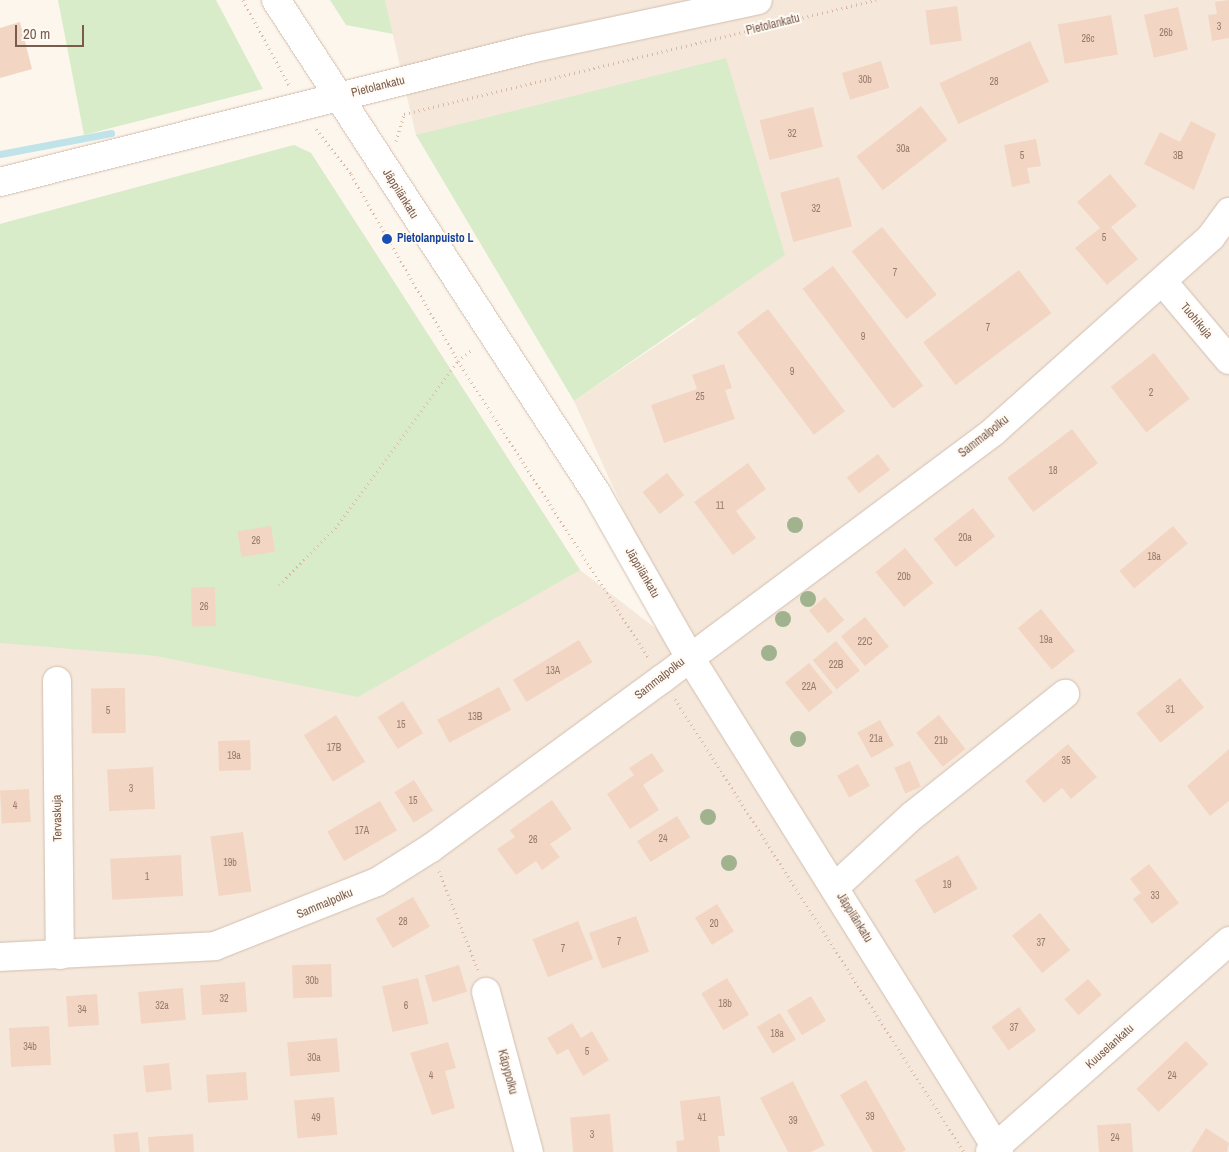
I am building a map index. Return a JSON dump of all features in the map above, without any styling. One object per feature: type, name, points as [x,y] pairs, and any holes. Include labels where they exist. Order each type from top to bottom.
[{"type":"street","name":"Jäppilänkatu","points":[[276,0],[491,334],[597,494],[689,656],[835,887],[995,1150]]},
{"type":"street","name":"Pietolankatu","points":[[0,182],[338,96],[758,0]]},
{"type":"street","name":"Sammalpolku","points":[[0,957],[215,946],[328,904],[377,882],[430,848],[662,679],[689,656],[993,432],[1163,282],[1211,236],[1229,212]]},
{"type":"street","name":"Tuohikuja","points":[[1163,282],[1229,360]]},
{"type":"street","name":"Tervaskuja","points":[[57,681],[60,955]]},
{"type":"street","points":[[835,887],[912,816],[1065,694]]},
{"type":"street","name":"Kuuselankatu","points":[[995,1150],[1229,941]]},
{"type":"street","name":"Käpypolku","points":[[486,992],[528,1152]]},
{"type":"path","points":[[243,0],[301,106],[350,174],[458,361],[964,1152]]},
{"type":"path","name":"Pietolankatu","points":[[350,174],[395,146],[404,114],[876,0]]},
{"type":"path","points":[[279,586],[335,528],[458,361],[491,334]]},
{"type":"path","points":[[430,848],[486,992]]},
{"type":"shaded area","points":[[385,0],[1229,0],[1229,1152],[0,1152],[0,224],[294,145],[311,153],[580,570],[689,654],[574,401],[696,319],[416,136]]},
{"type":"green space","points":[[58,0],[216,0],[263,89],[84,135]]},
{"type":"green space","points":[[330,0],[385,0],[393,34],[346,25]]},
{"type":"green space","points":[[726,58],[785,255],[574,401],[416,135]]},
{"type":"green space","points":[[294,145],[311,153],[580,570],[358,697],[156,656],[0,643],[0,224]]},
{"type":"building","points":[[1229,0],[1229,38],[1212,41],[1208,15],[1217,14],[1215,2]]},
{"type":"building","points":[[957,6],[962,41],[930,45],[925,10]]},
{"type":"building","points":[[1178,7],[1188,50],[1154,58],[1144,15]]},
{"type":"building","points":[[1111,15],[1118,54],[1065,64],[1058,24]]},
{"type":"building","points":[[20,22],[32,69],[0,78],[0,28]]},
{"type":"building","points":[[1030,41],[1049,82],[958,124],[939,83]]},
{"type":"building","points":[[881,61],[889,88],[850,100],[842,73]]},
{"type":"building","points":[[921,106],[947,140],[883,190],[856,156]]},
{"type":"building","points":[[813,107],[823,147],[770,160],[760,120]]},
{"type":"building","points":[[1191,121],[1216,134],[1194,190],[1144,164],[1160,132],[1180,142]]},
{"type":"building","points":[[1036,139],[1041,166],[1027,168],[1030,183],[1012,187],[1004,145]]},
{"type":"building","points":[[1110,174],[1137,206],[1111,227],[1138,259],[1107,285],[1075,248],[1100,228],[1077,202]]},
{"type":"building","points":[[839,177],[852,226],[793,242],[780,193]]},
{"type":"building","points":[[882,227],[937,295],[906,319],[852,252]]},
{"type":"building","points":[[833,266],[923,386],[893,409],[803,289]]},
{"type":"building","points":[[1019,270],[1051,313],[956,385],[923,342]]},
{"type":"building","points":[[768,309],[845,411],[814,435],[737,332]]},
{"type":"building","points":[[1154,353],[1190,399],[1146,433],[1111,387]]},
{"type":"building","points":[[724,364],[732,388],[725,390],[735,419],[664,443],[651,405],[697,389],[692,375]]},
{"type":"building","points":[[1072,429],[1098,463],[1033,512],[1007,478]]},
{"type":"building","points":[[878,454],[890,470],[859,493],[847,477]]},
{"type":"building","points":[[748,463],[766,489],[736,511],[756,538],[733,555],[694,502]]},
{"type":"building","points":[[667,473],[684,495],[660,514],[643,492]]},
{"type":"building","points":[[973,508],[995,536],[956,567],[934,539]]},
{"type":"building","points":[[271,526],[275,552],[241,557],[237,531]]},
{"type":"building","points":[[1173,526],[1188,544],[1134,589],[1119,571]]},
{"type":"building","points":[[905,548],[933,583],[904,607],[875,572]]},
{"type":"building","points":[[191,587],[215,587],[216,626],[192,626]]},
{"type":"building","points":[[825,597],[844,620],[828,633],[809,610]]},
{"type":"building","points":[[1041,609],[1075,651],[1052,670],[1018,628]]},
{"type":"building","points":[[865,617],[889,647],[865,666],[841,637]]},
{"type":"building","points":[[579,640],[592,662],[526,702],[513,680]]},
{"type":"building","points":[[836,641],[860,671],[837,689],[813,660]]},
{"type":"building","points":[[809,663],[833,693],[809,712],[785,683]]},
{"type":"building","points":[[1180,678],[1204,708],[1160,743],[1136,713]]},
{"type":"building","points":[[499,687],[511,710],[449,743],[437,720]]},
{"type":"building","points":[[125,688],[126,733],[92,734],[91,689]]},
{"type":"building","points":[[403,701],[423,733],[398,749],[378,717]]},
{"type":"building","points":[[336,715],[365,762],[333,782],[304,735]]},
{"type":"building","points":[[939,715],[965,749],[943,767],[916,733]]},
{"type":"building","points":[[880,720],[894,745],[871,758],[857,733]]},
{"type":"building","points":[[250,740],[251,770],[219,771],[218,741]]},
{"type":"building","points":[[1068,744],[1097,777],[1071,799],[1062,788],[1044,803],[1025,781]]},
{"type":"building","points":[[1229,749],[1229,801],[1210,816],[1187,786]]},
{"type":"building","points":[[652,753],[664,771],[643,785],[659,810],[630,829],[607,794],[634,775],[629,768]]},
{"type":"building","points":[[910,761],[921,787],[905,793],[894,768]]},
{"type":"building","points":[[858,764],[870,786],[849,798],[837,776]]},
{"type":"building","points":[[153,767],[155,809],[109,811],[107,769]]},
{"type":"building","points":[[414,780],[433,811],[414,823],[394,792]]},
{"type":"building","points":[[29,789],[31,822],[2,823],[0,791]]},
{"type":"building","points":[[552,800],[572,829],[550,844],[560,857],[542,870],[536,861],[516,875],[497,849],[515,837],[510,830]]},
{"type":"building","points":[[380,801],[397,830],[344,861],[327,832]]},
{"type":"building","points":[[677,816],[690,837],[650,862],[637,841]]},
{"type":"building","points":[[243,832],[251,891],[219,896],[210,837]]},
{"type":"building","points":[[181,855],[183,896],[112,900],[110,859]]},
{"type":"building","points":[[958,855],[978,889],[934,914],[915,880]]},
{"type":"building","points":[[1149,864],[1179,903],[1152,924],[1133,899],[1141,893],[1130,879]]},
{"type":"building","points":[[413,897],[430,926],[393,948],[376,918]]},
{"type":"building","points":[[717,904],[734,931],[712,945],[695,918]]},
{"type":"building","points":[[1040,913],[1070,950],[1042,973],[1012,936]]},
{"type":"building","points":[[636,916],[649,952],[602,969],[589,933]]},
{"type":"building","points":[[578,921],[593,959],[548,977],[533,939]]},
{"type":"building","points":[[331,964],[332,997],[293,998],[292,965]]},
{"type":"building","points":[[459,965],[467,992],[433,1002],[425,976]]},
{"type":"building","points":[[418,978],[429,1024],[393,1032],[382,986]]},
{"type":"building","points":[[727,978],[749,1015],[723,1030],[701,993]]},
{"type":"building","points":[[1088,979],[1102,995],[1078,1015],[1065,999]]},
{"type":"building","points":[[245,982],[247,1012],[202,1015],[200,985]]},
{"type":"building","points":[[183,988],[186,1020],[141,1024],[138,992]]},
{"type":"building","points":[[97,994],[99,1025],[68,1027],[66,996]]},
{"type":"building","points":[[811,996],[826,1021],[802,1035],[787,1010]]},
{"type":"building","points":[[1019,1007],[1036,1030],[1009,1050],[991,1027]]},
{"type":"building","points":[[780,1013],[796,1040],[773,1053],[757,1027]]},
{"type":"building","points":[[572,1023],[581,1038],[592,1031],[609,1060],[583,1076],[568,1049],[557,1055],[547,1038]]},
{"type":"building","points":[[49,1026],[51,1065],[11,1067],[9,1028]]},
{"type":"building","points":[[337,1038],[340,1072],[290,1076],[287,1042]]},
{"type":"building","points":[[1186,1041],[1208,1064],[1159,1112],[1136,1089]]},
{"type":"building","points":[[448,1042],[456,1068],[445,1071],[455,1108],[432,1115],[410,1053]]},
{"type":"building","points":[[169,1063],[172,1090],[146,1093],[143,1066]]},
{"type":"building","points":[[246,1072],[248,1100],[208,1103],[206,1075]]},
{"type":"building","points":[[866,1080],[906,1150],[902,1152],[873,1152],[840,1095]]},
{"type":"building","points":[[793,1081],[825,1145],[811,1152],[788,1152],[760,1098]]},
{"type":"building","points":[[720,1096],[725,1136],[718,1136],[720,1152],[677,1152],[676,1141],[684,1140],[680,1101]]},
{"type":"building","points":[[334,1097],[337,1135],[297,1138],[294,1100]]},
{"type":"building","points":[[610,1114],[613,1152],[573,1152],[570,1117]]},
{"type":"building","points":[[1131,1123],[1133,1152],[1099,1152],[1097,1125]]},
{"type":"building","points":[[1206,1128],[1229,1143],[1227,1152],[1191,1152]]},
{"type":"building","points":[[138,1132],[140,1152],[115,1152],[113,1135]]},
{"type":"building","points":[[193,1134],[194,1152],[149,1152],[148,1137]]},
{"type":"waterway","points":[[0,154],[111,133]]},
{"type":"place","name":"Pietolanpuisto L","points":[[387,239]]}]
